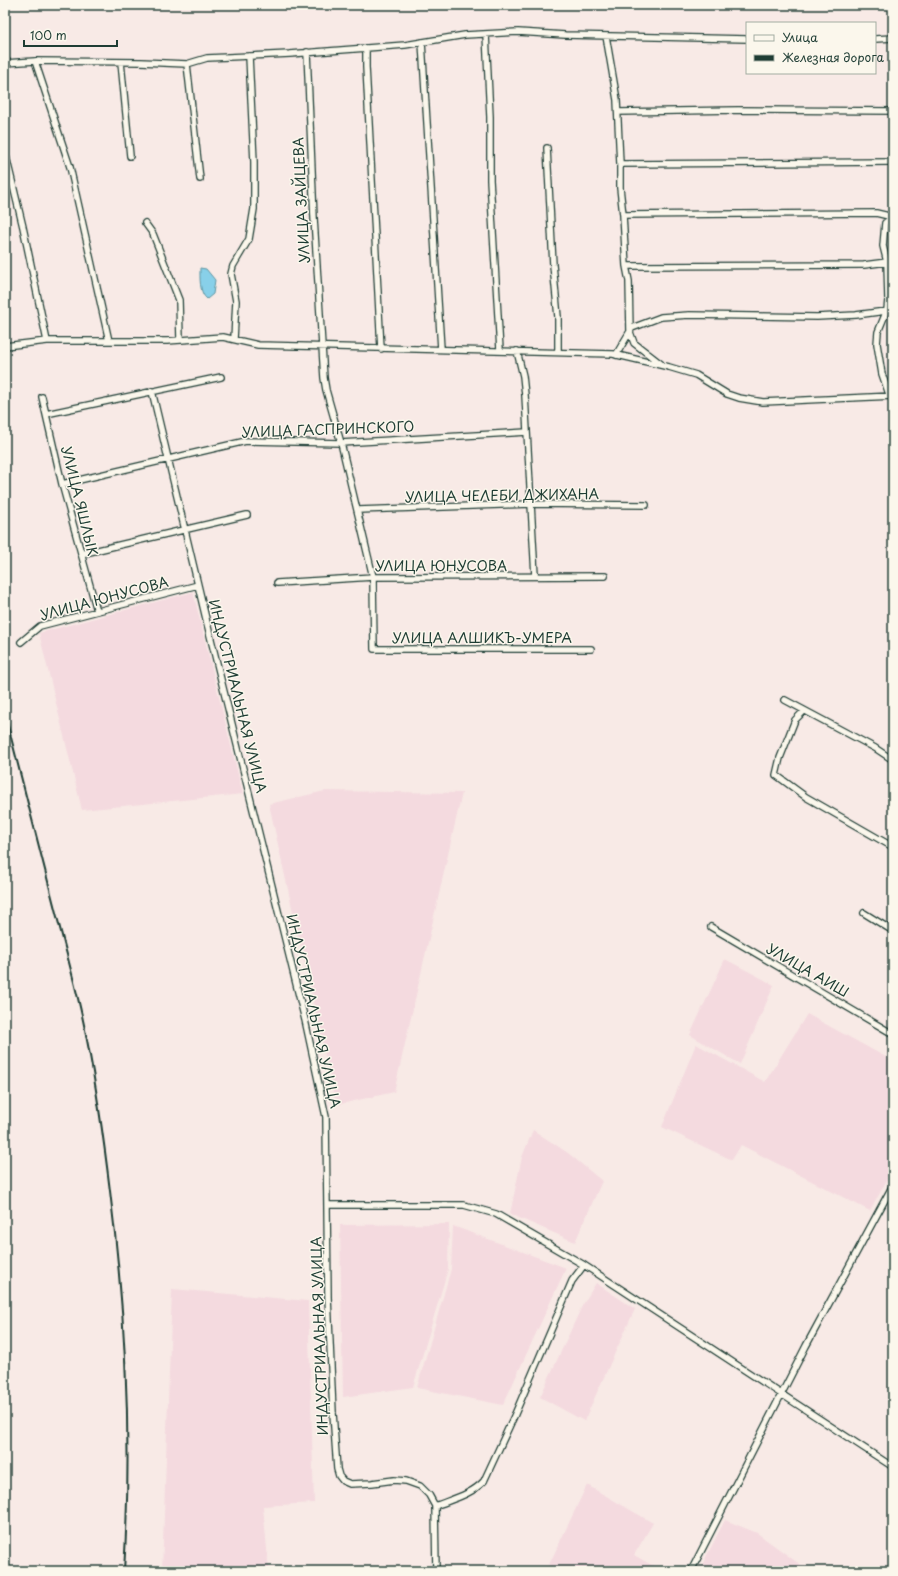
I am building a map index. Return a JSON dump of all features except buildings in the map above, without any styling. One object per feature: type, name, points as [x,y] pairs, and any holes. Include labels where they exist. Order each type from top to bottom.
[{"type":"street","points":[[5,63],[35,61],[187,64],[207,58],[366,48],[464,36],[518,32],[606,36],[746,39]]},
{"type":"street","points":[[486,34],[490,117],[490,180],[500,350]]},
{"type":"street","points":[[606,36],[618,112],[620,188],[628,281],[630,332],[634,343],[664,366]]},
{"type":"street","points":[[876,39],[893,38]]},
{"type":"street","points":[[422,42],[441,349]]},
{"type":"street","points":[[366,48],[381,348]]},
{"type":"street","name":"УЛИЦА ЗАЙЦЕВА","points":[[307,52],[313,210],[321,346],[326,390],[358,510],[373,577],[374,649]]},
{"type":"street","points":[[234,339],[236,301],[231,274],[233,266],[249,240],[254,209],[254,162],[249,56]]},
{"type":"street","points":[[35,61],[70,167],[109,341]]},
{"type":"street","points":[[121,62],[130,156]]},
{"type":"street","points":[[187,64],[200,179]]},
{"type":"street","points":[[618,112],[738,110],[893,111]]},
{"type":"street","points":[[547,148],[558,318],[558,352]]},
{"type":"street","points":[[5,152],[23,227],[47,341]]},
{"type":"street","points":[[620,164],[893,162]]},
{"type":"street","points":[[623,215],[876,213],[893,217]]},
{"type":"street","points":[[5,346],[47,341],[180,340],[223,337],[258,345],[500,350],[616,355],[664,366],[696,376],[727,394],[749,401],[762,402],[892,397],[882,374],[877,344],[878,332],[890,310],[888,300],[887,262],[883,246],[885,223],[893,217]]},
{"type":"street","points":[[145,223],[153,234],[179,300],[180,340]]},
{"type":"street","points":[[626,266],[864,265],[887,262]]},
{"type":"street","points":[[616,355],[632,328],[661,317],[689,315],[817,317],[856,315],[890,310]]},
{"type":"street","points":[[517,351],[523,376],[535,576]]},
{"type":"street","points":[[46,414],[221,377]]},
{"type":"street","name":"ИНДУСТРИАЛЬНАЯ УЛИЦА","points":[[152,391],[305,1020],[326,1117],[328,1297],[337,1469],[339,1476],[343,1481],[350,1484],[394,1480],[406,1481],[420,1486],[430,1495],[435,1506]]},
{"type":"street","name":"УЛИЦА ЯШЛЫК","points":[[42,397],[62,484],[97,611]]},
{"type":"street","name":"УЛИЦА ГАСПРИНСКОГО","points":[[62,484],[246,441],[341,443],[527,432]]},
{"type":"street","name":"УЛИЦА ЧЕЛЕБИ ДЖИХАНА","points":[[358,510],[531,504],[646,505]]},
{"type":"street","points":[[81,554],[247,514]]},
{"type":"street","name":"УЛИЦА ЮНУСОВА","points":[[277,584],[373,577],[606,576]]},
{"type":"street","name":"УЛИЦА ЮНУСОВА","points":[[21,642],[40,626],[198,585]]},
{"type":"street","name":"УЛИЦА АЛШИКЪ-УМЕРА","points":[[374,649],[591,649]]},
{"type":"street","points":[[785,700],[875,748],[893,760]]},
{"type":"street","points":[[804,711],[795,720],[780,758],[776,775],[806,797],[893,847]]},
{"type":"street","points":[[864,913],[893,931]]},
{"type":"street","name":"УЛИЦА АИШ","points":[[711,927],[893,1034]]},
{"type":"street","points":[[691,1571],[781,1394],[893,1185]]},
{"type":"street","points":[[327,1206],[464,1205],[496,1214],[584,1266],[893,1467]]},
{"type":"street","points":[[436,1571],[435,1506],[470,1492],[484,1481],[515,1414],[572,1281],[584,1266]]},
{"type":"shaded area","points":[[193,592],[243,794],[82,810],[39,633]]},
{"type":"shaded area","points":[[325,791],[462,793],[394,1092],[336,1105],[269,804]]},
{"type":"shaded area","points":[[725,959],[774,985],[740,1064],[690,1035]]},
{"type":"shaded area","points":[[807,1014],[893,1061],[893,1169],[870,1211],[741,1145],[732,1160],[662,1127],[696,1044],[765,1082]]},
{"type":"shaded area","points":[[533,1130],[568,1153],[602,1181],[575,1242],[510,1214],[522,1157]]},
{"type":"shaded area","points":[[449,1224],[448,1269],[413,1387],[343,1397],[340,1225]]},
{"type":"shaded area","points":[[453,1226],[566,1268],[503,1405],[417,1388],[451,1269]]},
{"type":"shaded area","points":[[596,1283],[635,1309],[584,1421],[540,1397],[582,1306]]},
{"type":"shaded area","points":[[172,1289],[308,1301],[314,1503],[263,1506],[269,1571],[162,1571]]},
{"type":"shaded area","points":[[587,1485],[653,1523],[634,1555],[662,1571],[546,1571]]},
{"type":"shaded area","points":[[725,1520],[757,1533],[809,1571],[699,1571]]},
{"type":"water","points":[[200,268],[206,269],[215,280],[213,294],[207,299],[201,289]]},
{"type":"railway","points":[[5,714],[84,1024],[103,1134],[116,1238],[124,1333],[127,1429],[124,1571]]}]
